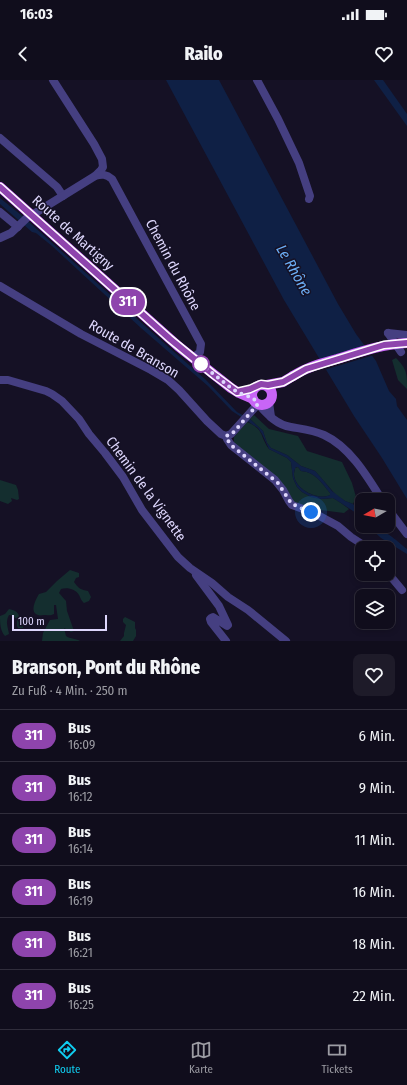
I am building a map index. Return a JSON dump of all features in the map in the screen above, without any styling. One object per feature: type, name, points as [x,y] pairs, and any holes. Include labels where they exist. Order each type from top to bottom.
[{"type":"main road","name":"Route de Martigny","points":[[0,187],[89,268],[193,358],[237,392],[261,402]]},
{"type":"main road","points":[[261,402],[283,382],[315,365],[384,345],[404,348]]},
{"type":"main road","points":[[237,392],[255,388],[261,384],[268,385],[283,382]]},
{"type":"main road","points":[[261,402],[271,389],[268,385]]},
{"type":"main road","points":[[255,388],[252,393],[261,402]]},
{"type":"street","points":[[0,238],[11,233],[30,215],[95,176],[103,167],[102,159],[94,144],[53,80]]},
{"type":"street","points":[[257,80],[294,152],[308,189],[310,196],[309,199]]},
{"type":"street","points":[[0,138],[57,187],[63,196]]},
{"type":"street","name":"Chemin du Rhône","points":[[95,176],[105,175],[111,178],[114,182],[201,344],[200,352],[193,358]]},
{"type":"street","points":[[0,212],[19,226]]},
{"type":"street","name":"Route de Branson","points":[[0,286],[81,334],[168,380],[221,434],[226,436],[231,445],[278,483],[291,503],[338,526],[357,541]]},
{"type":"street","points":[[404,348],[388,333],[407,335]]},
{"type":"street","name":"Chemin de la Vignette","points":[[0,380],[14,382],[46,391],[62,402],[79,419],[123,477],[142,510],[178,557],[190,568],[212,583],[228,597],[248,610],[286,641]]},
{"type":"street","points":[[226,436],[232,434],[261,402],[266,413],[277,422],[286,426],[324,435],[336,442],[356,462],[377,493]]},
{"type":"street","points":[[395,518],[407,534]]},
{"type":"street","points":[[190,568],[200,579],[222,612],[228,625],[227,626],[213,617],[210,620],[226,641]]},
{"type":"street","points":[[394,581],[402,590]]},
{"type":"green space","points":[[396,358],[406,372],[407,389],[398,380],[392,360]]},
{"type":"green space","points":[[254,415],[269,429],[298,436],[307,451],[342,462],[352,483],[355,494],[353,504],[336,495],[315,471],[301,466],[287,455],[271,448],[267,443],[263,431],[250,419]]},
{"type":"green space","points":[[247,422],[259,430],[269,449],[287,458],[291,462],[293,478],[297,487],[302,492],[311,497],[321,499],[333,498],[349,509],[344,513],[305,508],[294,502],[234,444],[234,437]]},
{"type":"green space","points":[[298,467],[301,471],[310,473],[317,478],[324,485],[330,495],[313,495],[302,489],[295,479],[294,474],[295,468]]},
{"type":"green space","points":[[0,480],[16,485],[19,499],[17,500],[11,498],[12,501],[8,504],[0,501]]},
{"type":"green space","points":[[70,570],[79,573],[79,577],[76,578],[74,582],[83,590],[88,591],[91,597],[89,601],[84,603],[78,593],[69,588],[61,589],[59,593],[66,601],[67,611],[74,631],[71,632],[64,628],[66,636],[80,641],[42,641],[43,633],[50,620],[58,619],[56,605],[54,605],[54,614],[40,615],[34,611],[35,602],[39,594],[46,592]]},
{"type":"green space","points":[[9,609],[17,613],[23,628],[18,628],[17,619],[9,615],[7,622],[9,634],[5,636],[1,629],[0,616],[5,614]]},
{"type":"green space","points":[[125,617],[135,622],[136,636],[133,641],[120,641],[124,636],[126,625],[123,622],[123,619]]},
{"type":"water","name":"Le Rhône","points":[[166,80],[219,80],[338,304],[356,334],[376,361],[389,391],[396,399],[397,406],[407,420],[407,499],[354,416],[284,300]]},
{"type":"water","points":[[374,80],[383,80],[407,114],[407,126]]},
{"type":"water","points":[[0,198],[205,379],[237,412],[250,419],[263,431],[267,443],[271,448],[287,455],[301,466],[315,471],[332,491],[345,501],[355,506],[355,512],[333,498],[321,499],[311,497],[302,492],[297,487],[293,478],[291,462],[287,458],[269,449],[258,428],[232,411],[208,386],[141,328],[52,246],[36,233],[32,232],[0,204]],"holes":[[[296,467],[298,467],[301,471],[310,473],[317,478],[324,485],[330,495],[324,497],[317,496],[304,490],[295,480],[294,473]]]},
{"type":"water","points":[[376,533],[389,534],[407,549],[407,554],[395,547],[395,541],[386,541]]},
{"type":"pier","points":[[367,345],[374,355],[324,370],[318,360]]},
{"type":"bus line","name":"311","points":[[0,187],[170,339],[237,392],[255,388],[261,384],[268,385],[283,382],[315,365],[384,345],[407,343]]},
{"type":"route","points":[[201,364],[231,388],[239,393],[253,398],[258,404],[232,434],[226,436],[228,442],[275,480],[292,505],[311,512]]}]
